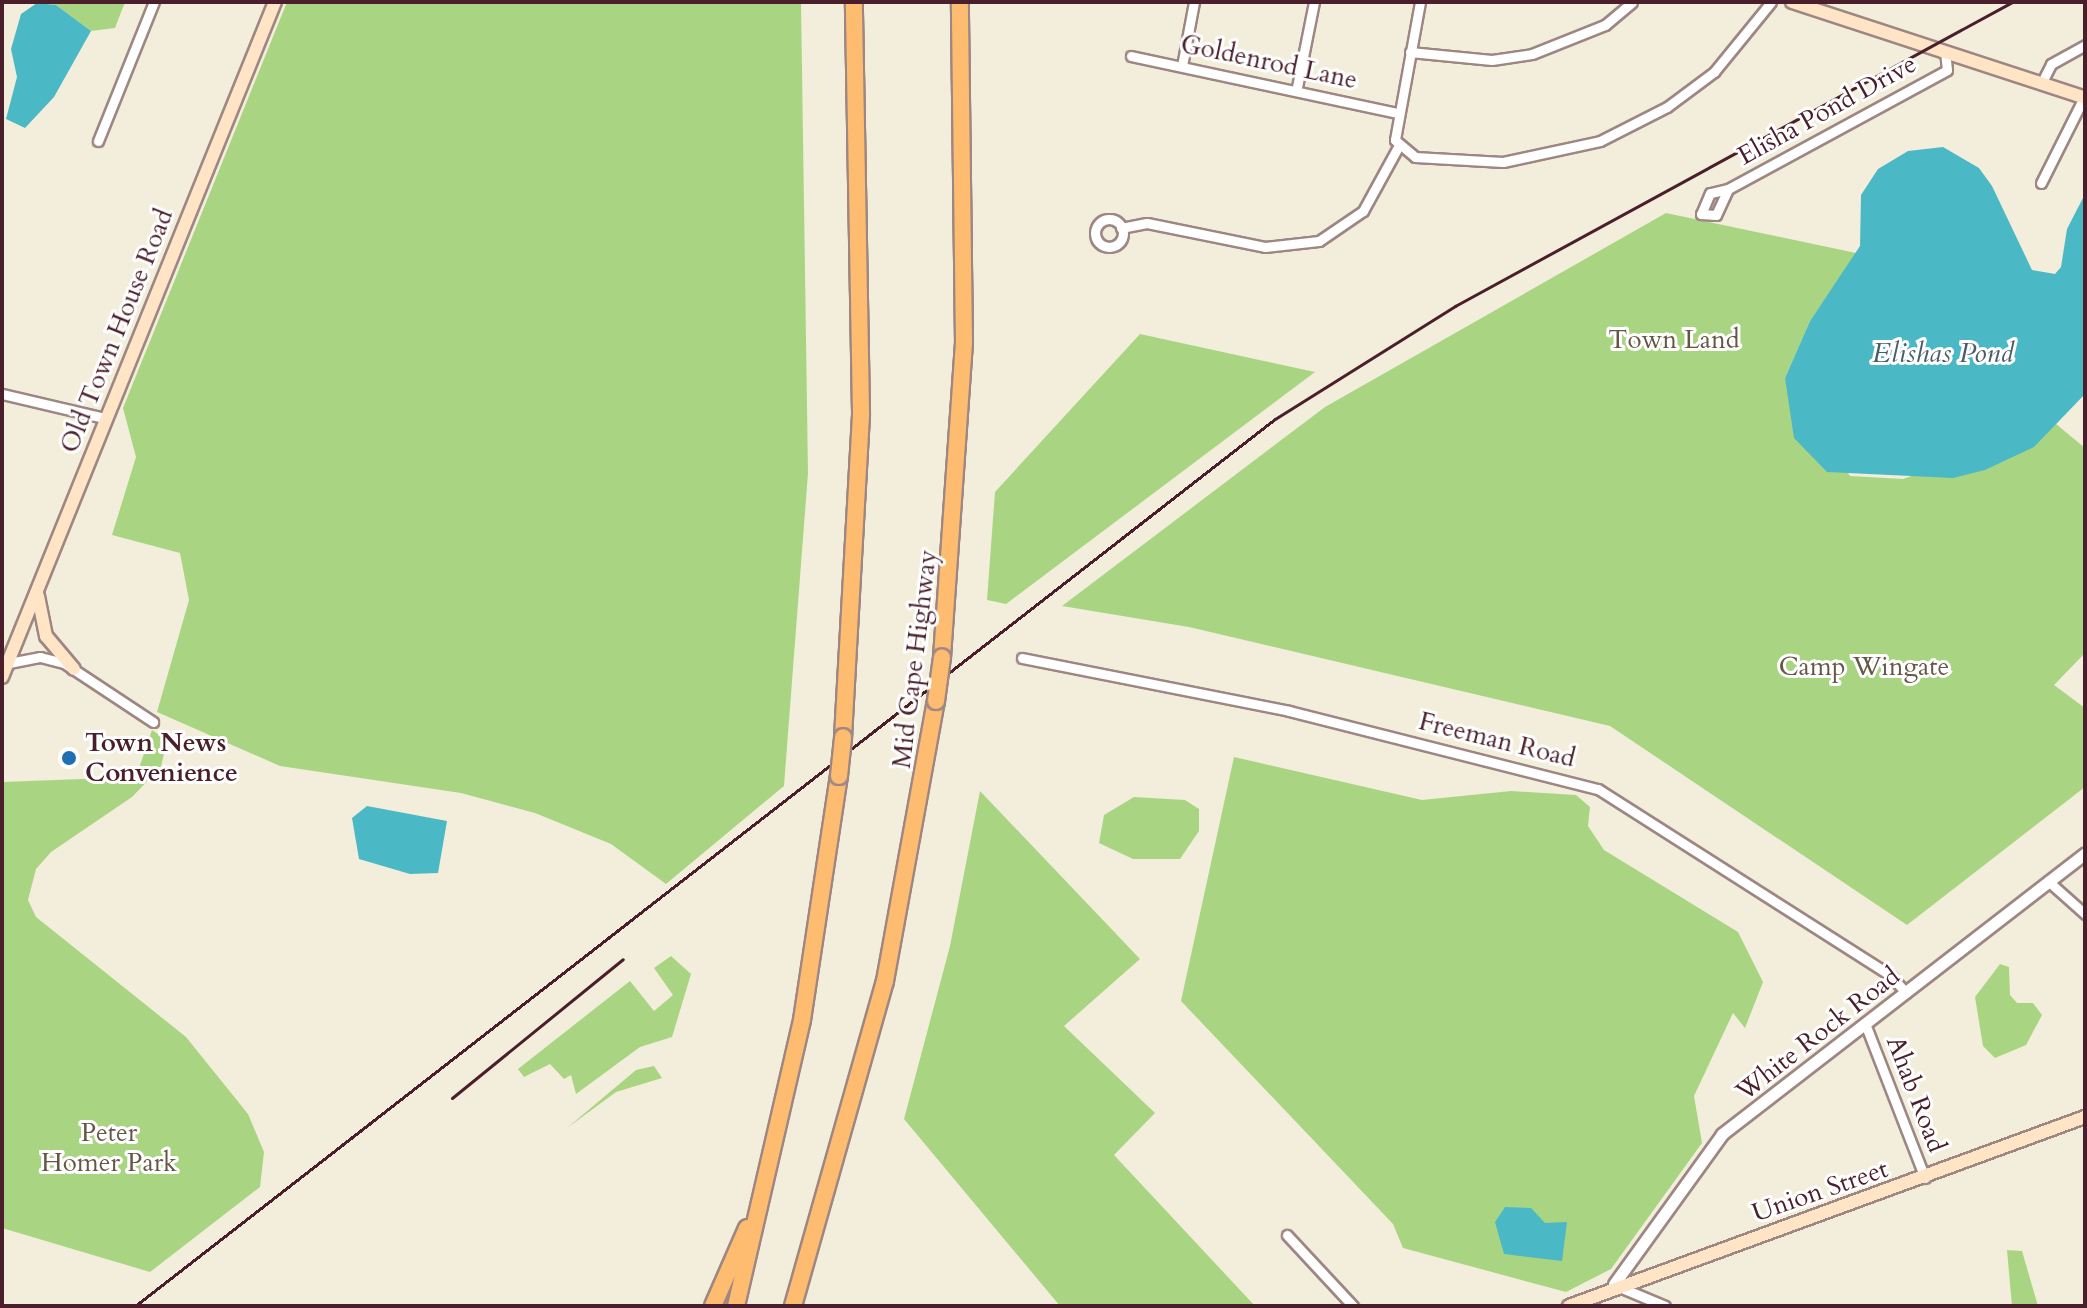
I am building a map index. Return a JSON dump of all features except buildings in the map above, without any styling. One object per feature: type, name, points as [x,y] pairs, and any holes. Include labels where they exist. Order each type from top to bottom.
[{"type":"highway","points":[[736,1306],[769,1179],[812,967],[843,737],[861,427],[854,2]]},
{"type":"highway","name":"Mid Cape Highway","points":[[793,1306],[885,981],[942,657],[964,343],[960,2]]},
{"type":"highway","points":[[713,1306],[769,1179]]},
{"type":"main road","name":"Old Town House Road","points":[[2,677],[38,593],[104,418],[275,2]]},
{"type":"main road","points":[[1792,2],[1854,28],[1979,58],[2085,98]]},
{"type":"main road","points":[[38,593],[46,636],[74,669]]},
{"type":"main road","name":"Union Street","points":[[1569,1306],[1614,1284],[1925,1178],[2085,1117]]},
{"type":"street","points":[[98,141],[154,2]]},
{"type":"street","points":[[1182,66],[1194,2]]},
{"type":"street","points":[[1297,87],[1314,2]]},
{"type":"street","points":[[1121,228],[1147,223],[1265,247],[1319,241],[1363,211],[1398,147],[1397,113],[1420,2]]},
{"type":"street","points":[[1410,52],[1492,60],[1532,54],[1605,25],[1632,2]]},
{"type":"street","points":[[1398,147],[1415,157],[1503,162],[1600,141],[1691,91],[1771,2]]},
{"type":"street","points":[[2043,80],[2054,62],[2085,45]]},
{"type":"street","name":"Elisha Pond Drive","points":[[1945,51],[1947,70]]},
{"type":"street","name":"Goldenrod Lane","points":[[1131,56],[1297,87],[1397,113]]},
{"type":"street","name":"Elisha Pond Drive","points":[[1728,189],[1947,70],[1979,58]]},
{"type":"street","points":[[2041,183],[2085,98]]},
{"type":"street","points":[[2,394],[104,418]]},
{"type":"street","points":[[5,664],[40,657],[74,669],[153,722]]},
{"type":"street","name":"Freeman Road","points":[[1022,658],[1289,711],[1598,789],[1890,975],[1906,993]]},
{"type":"street","name":"White Rock Road","points":[[1614,1284],[1716,1141],[2085,853]]},
{"type":"street","points":[[2048,881],[2085,914]]},
{"type":"street","name":"Ahab Road","points":[[1866,1026],[1925,1178]]},
{"type":"street","points":[[1287,1235],[1353,1306]]},
{"type":"street","points":[[1614,1284],[1665,1306]]},
{"type":"green space","points":[[27,2],[125,2],[115,28],[91,31],[56,5]]},
{"type":"green space","points":[[287,2],[801,2],[808,473],[784,786],[666,884],[611,844],[535,813],[461,793],[280,766],[157,712],[189,600],[180,553],[112,535],[136,457],[123,408]]},
{"type":"green space","name":"Camp Wingate","points":[[1666,213],[1856,253],[1810,321],[1785,378],[1850,476],[1903,479],[2056,424],[2085,448],[2085,653],[2054,685],[2085,708],[2085,787],[1907,925],[1610,726],[1189,627],[1062,606],[1325,407]]},
{"type":"green space","points":[[1140,334],[1315,372],[1006,604],[987,600],[995,492]]},
{"type":"green space","name":"Peter Homer Park","points":[[152,730],[167,740],[161,767],[132,797],[51,852],[36,869],[28,900],[36,917],[186,1037],[248,1114],[264,1152],[260,1187],[150,1272],[2,1228],[2,782],[136,777]]},
{"type":"green space","points":[[1234,757],[1422,800],[1511,791],[1576,795],[1590,807],[1588,826],[1604,850],[1738,932],[1763,982],[1745,1028],[1733,1013],[1694,1096],[1702,1143],[1611,1269],[1566,1292],[1403,1248],[1393,1224],[1181,1001]]},
{"type":"green space","points":[[980,791],[1140,959],[1064,1026],[1155,1113],[1114,1155],[1255,1306],[1060,1306],[904,1119],[950,946]]},
{"type":"green space","points":[[1134,797],[1185,800],[1199,809],[1199,831],[1180,859],[1133,859],[1099,843],[1104,815]]},
{"type":"green space","points":[[671,956],[691,974],[672,1037],[640,1047],[576,1094],[571,1075],[564,1079],[550,1064],[524,1077],[518,1069],[630,981],[654,1011],[673,995],[654,968]]},
{"type":"green space","points":[[2000,964],[2009,967],[2010,995],[2017,1003],[2033,1003],[2042,1015],[2026,1045],[1995,1058],[1983,1046],[1975,997]]},
{"type":"green space","points":[[654,1066],[662,1078],[616,1092],[567,1128],[636,1070]]},
{"type":"green space","points":[[2007,1250],[2022,1251],[2038,1306],[2012,1306]]},
{"type":"water","points":[[37,3],[56,5],[91,31],[54,97],[25,128],[6,119],[17,77],[11,49],[21,14]]},
{"type":"water","name":"Elishas Pond","points":[[1943,147],[1979,168],[1992,186],[2032,270],[2055,274],[2061,267],[2067,229],[2085,194],[2085,394],[2034,447],[1985,470],[1953,478],[1827,472],[1794,438],[1785,378],[1810,321],[1860,246],[1861,195],[1878,169],[1908,151]]},
{"type":"water","points":[[367,806],[447,821],[438,873],[410,874],[359,859],[352,818]]},
{"type":"water","points":[[1505,1207],[1531,1208],[1545,1223],[1567,1222],[1562,1261],[1504,1254],[1495,1222]]},
{"type":"railway","points":[[135,1306],[1275,419],[1455,306],[2012,2]]},
{"type":"railway","points":[[452,1098],[623,959]]},
{"type":"place","name":"Town News Convenience","points":[[69,758]]},
{"type":"park label","name":"Town Land","points":[[1674,340]]}]
